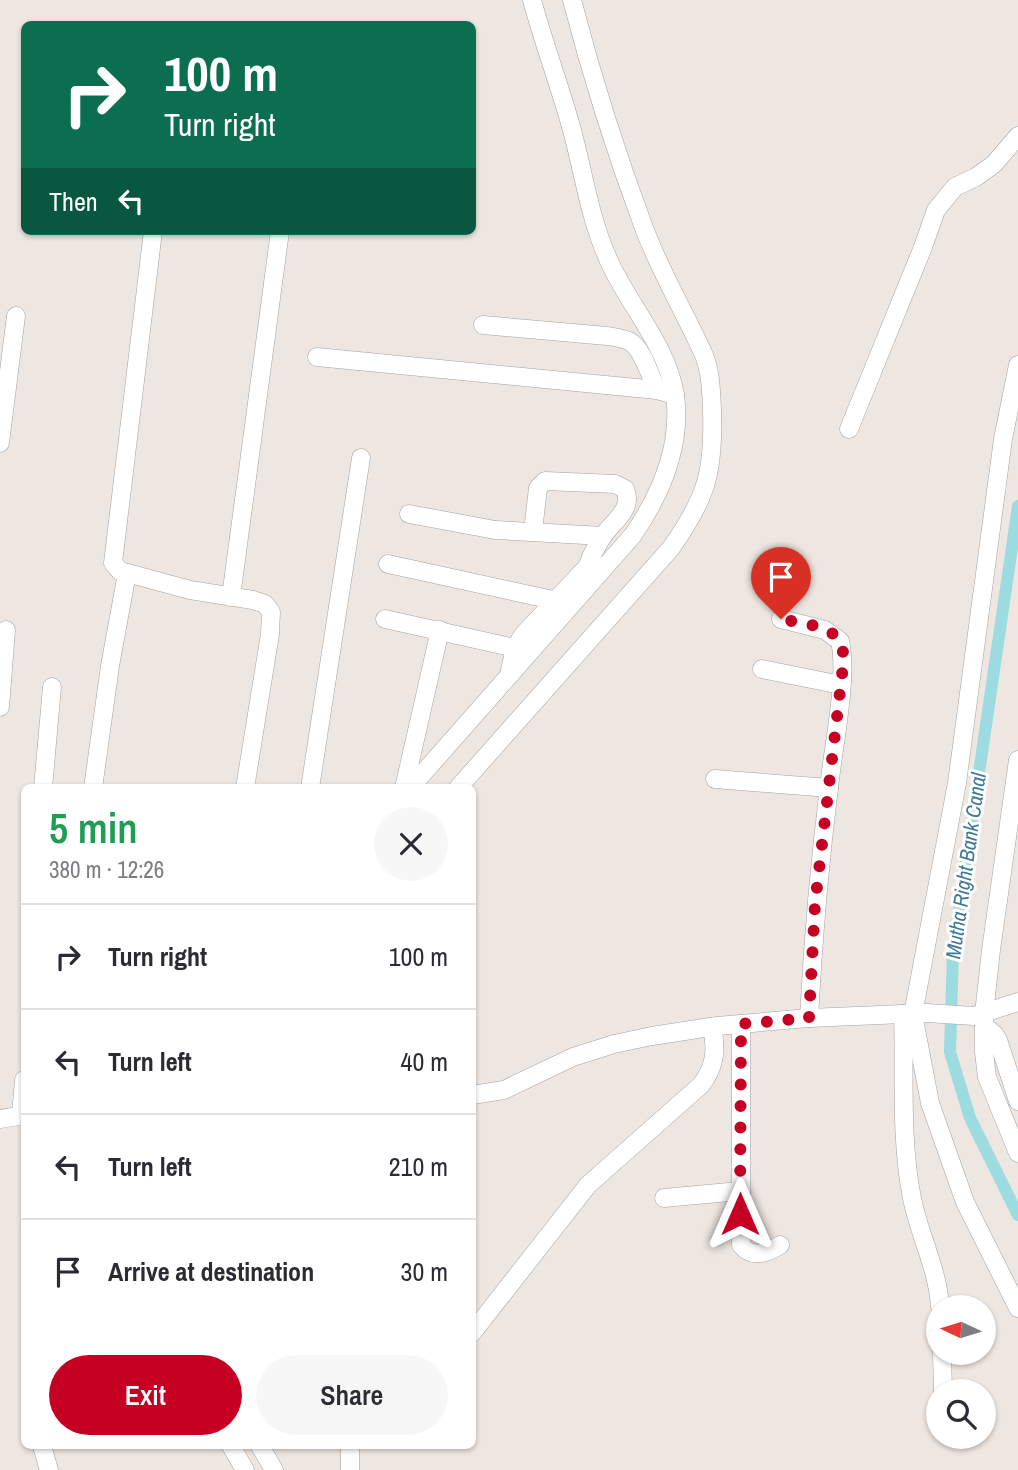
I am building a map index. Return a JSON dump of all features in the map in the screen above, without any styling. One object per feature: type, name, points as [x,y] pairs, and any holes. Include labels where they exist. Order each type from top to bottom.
[{"type":"street","points":[[414,784],[633,535],[650,509],[668,466],[674,442],[675,395],[665,362],[609,261],[586,192],[570,123],[532,0]]},
{"type":"street","points":[[462,784],[671,548],[693,517],[702,496],[713,445],[711,378],[704,354],[650,245],[621,167],[572,0]]},
{"type":"street","points":[[849,429],[936,210],[955,187],[994,164],[1018,136]]},
{"type":"street","points":[[153,235],[113,557],[115,567],[127,573],[190,590],[265,604],[272,617],[246,784]]},
{"type":"street","points":[[231,597],[279,235]]},
{"type":"street","points":[[0,443],[16,316]]},
{"type":"street","points":[[482,325],[607,336],[625,340],[638,350],[657,390]]},
{"type":"street","points":[[317,357],[657,390],[675,395]]},
{"type":"street","points":[[939,1295],[939,1285],[912,1198],[906,1137],[915,1013],[957,783],[1003,439],[1018,365]]},
{"type":"street","points":[[311,784],[361,458]]},
{"type":"street","points":[[510,674],[515,648],[523,635],[553,600],[587,567],[603,536],[623,513],[627,505],[627,492],[622,486],[545,481],[538,488],[533,531]]},
{"type":"street","points":[[409,514],[495,530],[603,536]]},
{"type":"street","points":[[388,564],[553,600]]},
{"type":"street","points":[[584,591],[587,567]]},
{"type":"street","points":[[94,784],[110,666],[127,573]]},
{"type":"street","points":[[385,619],[515,648]]},
{"type":"street","points":[[781,619],[825,630],[841,641],[843,651],[815,904],[809,1018]]},
{"type":"street","points":[[0,707],[6,630]]},
{"type":"street","points":[[405,784],[440,630]]},
{"type":"street","points":[[762,669],[841,685]]},
{"type":"street","points":[[43,784],[52,687]]},
{"type":"street","points":[[1018,760],[981,1019],[987,1077],[1018,1153]]},
{"type":"street","points":[[715,779],[829,788]]},
{"type":"street","points":[[476,1094],[504,1090],[573,1058],[614,1044],[712,1027],[809,1018],[915,1013],[981,1019],[1018,1002]]},
{"type":"street","points":[[915,1013],[930,1103],[965,1202],[1018,1308]]},
{"type":"street","points":[[981,1019],[998,1040],[1018,1101]]},
{"type":"street","points":[[741,1024],[740,1237],[744,1249],[749,1252],[762,1253],[780,1245]]},
{"type":"street","points":[[476,1328],[588,1185],[701,1085],[710,1073],[715,1054],[712,1027]]},
{"type":"street","points":[[0,1119],[21,1115]]},
{"type":"street","points":[[664,1198],[740,1191]]},
{"type":"street","points":[[233,1449],[245,1470]]},
{"type":"street","points":[[262,1449],[274,1470]]},
{"type":"street","points":[[350,1449],[351,1470]]},
{"type":"waterway","name":"Mutha Right Bank Canal","points":[[1018,506],[953,951],[950,1052],[970,1118],[1018,1215]]},
{"type":"route","points":[[740,1214],[741,1024],[809,1018],[815,904],[843,666],[841,641],[835,635],[781,619]]}]
